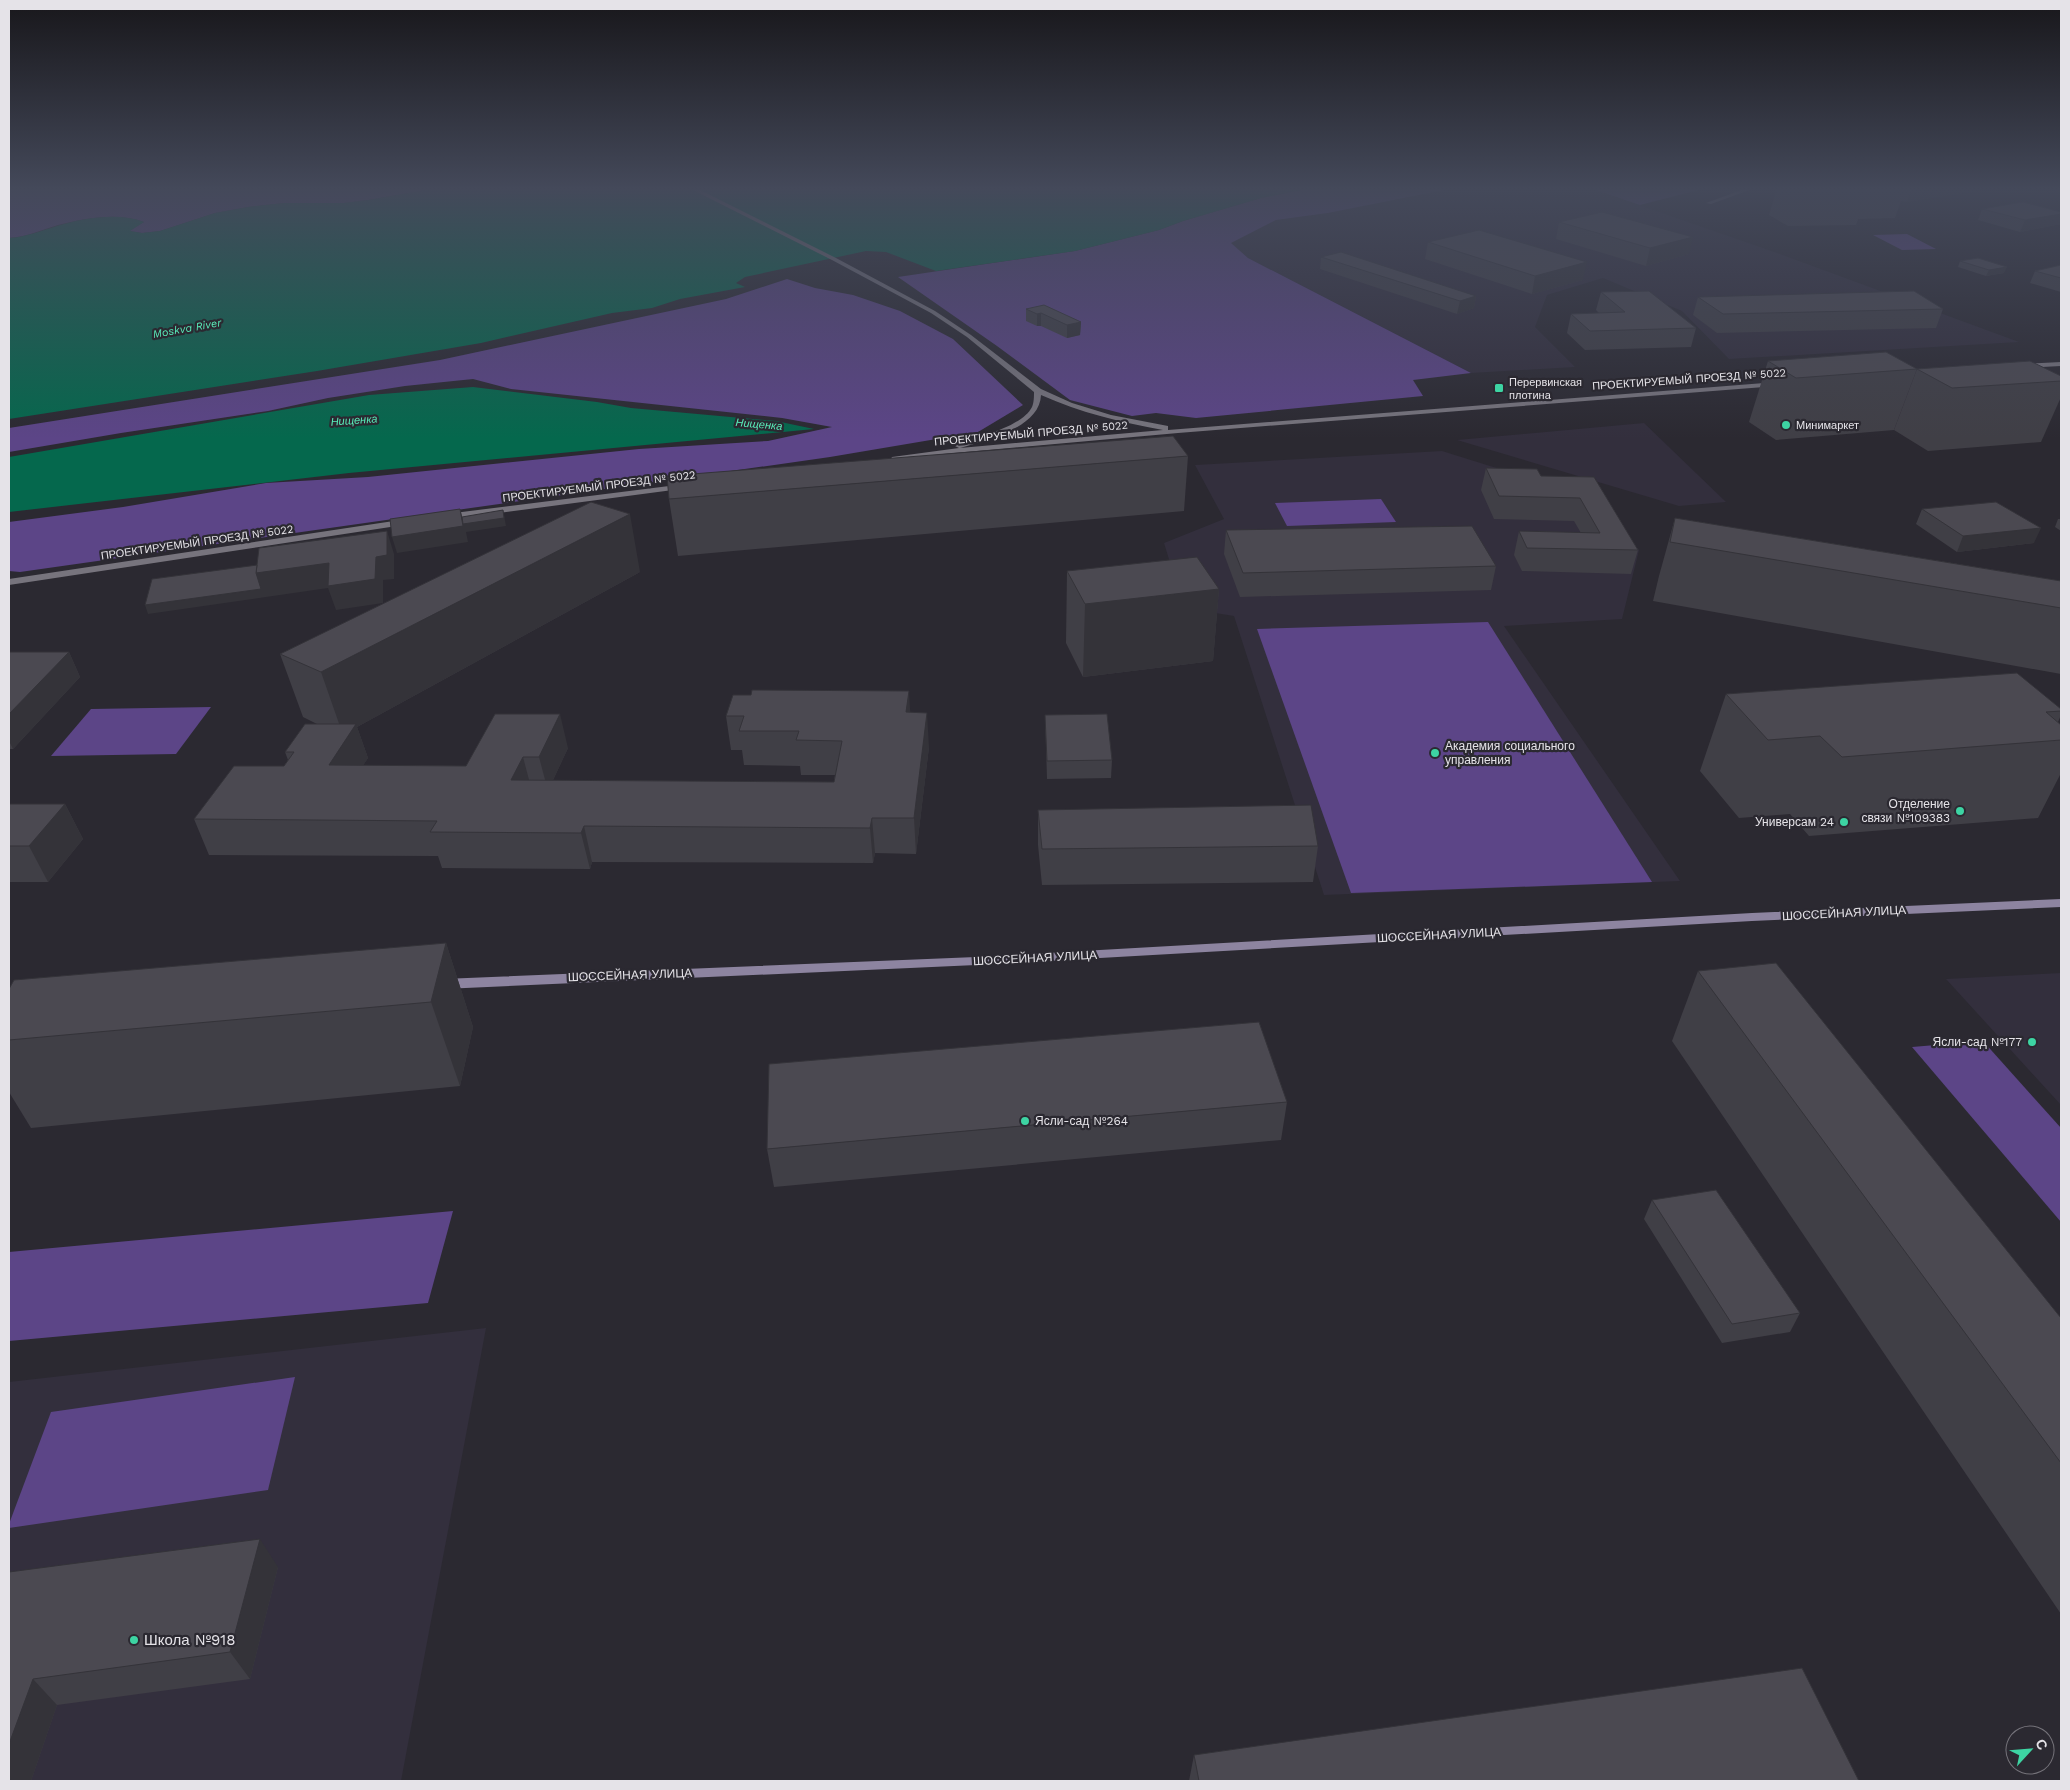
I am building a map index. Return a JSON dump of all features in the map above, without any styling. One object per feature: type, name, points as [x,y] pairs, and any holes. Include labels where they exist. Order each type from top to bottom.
[{"type":"main road","name":"ШОССЕЙНАЯ УЛИЦА","points":[[434,984],[976,961],[1752,917],[2061,903]]},
{"type":"street","points":[[856,272],[934,312],[969,336],[1038,391],[1069,405],[1110,417],[1178,431]]},
{"type":"street","points":[[2010,367],[2061,364]]},
{"type":"street","name":"ПРОЕКТИРУЕМЫЙ ПРОЕЗД № 5022","points":[[888,460],[943,452],[1178,431],[1788,383]]},
{"type":"street","points":[[943,452],[1003,430],[1025,419],[1036,407],[1038,391]]},
{"type":"street","name":"ПРОЕКТИРУЕМЫЙ ПРОЕЗД № 5022","points":[[436,518],[692,485]]},
{"type":"street","name":"ПРОЕКТИРУЕМЫЙ ПРОЕЗД № 5022","points":[[9,582],[417,521]]},
{"type":"shaded area","points":[[935,272],[1274,272],[1471,373],[1413,380],[1423,396],[1196,418],[1156,413],[1132,416],[1070,400],[898,277]]},
{"type":"shaded area","points":[[1274,272],[1828,272],[2019,342],[1729,359],[1682,311],[1603,278],[1547,295],[1535,327],[1575,367],[1471,373]]},
{"type":"shaded area","points":[[787,279],[815,288],[853,295],[900,311],[953,339],[1023,405],[978,432],[830,457],[20,572],[9,571],[9,522],[123,507],[266,483],[368,477],[639,449],[768,441],[832,427],[782,418],[511,389],[473,379],[405,386],[328,398],[268,411],[9,452],[9,428],[440,360],[726,299]]},
{"type":"shaded area","points":[[1644,423],[1726,502],[1679,506],[1457,440]]},
{"type":"shaded area","name":"Академия социального управления","points":[[1442,451],[1592,498],[1639,550],[1622,619],[1504,626],[1680,881],[1324,895],[1234,616],[1184,608],[1164,543],[1224,519],[1195,465]]},
{"type":"shaded area","points":[[1381,499],[1396,522],[1287,526],[1275,503]]},
{"type":"shaded area","points":[[1488,622],[1652,882],[1351,893],[1257,629]]},
{"type":"shaded area","points":[[211,707],[176,754],[51,756],[91,709]]},
{"type":"shaded area","name":"Ясли-сад №177","points":[[2061,973],[2061,1105],[1946,979]]},
{"type":"shaded area","points":[[1983,1041],[2061,1128],[2061,1222],[1912,1047]]},
{"type":"shaded area","points":[[453,1211],[428,1303],[9,1341],[9,1252]]},
{"type":"shaded area","points":[[486,1328],[401,1781],[9,1781],[9,1382]]},
{"type":"shaded area","points":[[295,1377],[268,1490],[9,1528],[51,1412]]},
{"type":"water","name":"Moskva River","points":[[9,272],[770,272],[745,277],[736,283],[745,287],[680,299],[652,308],[612,313],[481,343],[317,371],[9,419]]},
{"type":"water","name":"Нищенка","points":[[473,387],[631,408],[776,421],[814,429],[349,473],[9,512],[9,457],[369,395]]},
{"type":"building","points":[[1367,272],[1401,272],[1476,296],[1460,301]]},
{"type":"building","points":[[1521,272],[1552,272],[1535,276]]},
{"type":"building","points":[[2037,272],[2061,272],[2061,278]]},
{"type":"building","points":[[1649,291],[1696,328],[1590,331],[1571,314],[1625,312],[1601,292]]},
{"type":"building","points":[[1914,291],[1943,309],[1723,314],[1698,297]]},
{"type":"building","points":[[1044,305],[1081,322],[1067,325],[1041,313],[1037,314],[1026,309]]},
{"type":"building","points":[[1886,352],[1917,369],[1796,378],[1768,361]]},
{"type":"building","points":[[2030,361],[2061,376],[2061,381],[1952,388],[1917,369]]},
{"type":"building","points":[[1173,436],[1188,456],[669,499],[667,476]]},
{"type":"building","points":[[1486,468],[1537,469],[1541,476],[1594,477],[1638,550],[1527,548],[1519,531],[1600,533],[1580,498],[1499,496]]},
{"type":"building","points":[[591,502],[630,514],[321,672],[280,654]]},
{"type":"building","points":[[1996,502],[2041,528],[1963,536],[1922,509]]},
{"type":"building","points":[[460,509],[463,526],[392,537],[390,519]]},
{"type":"building","points":[[503,510],[504,518],[463,524],[462,517]]},
{"type":"building","points":[[1675,518],[2061,581],[2061,608],[1670,542]]},
{"type":"building","points":[[1472,526],[1496,566],[1243,573],[1226,530]]},
{"type":"building","points":[[387,531],[387,555],[376,557],[375,579],[328,586],[329,563],[256,573],[259,548]]},
{"type":"building","points":[[1197,557],[1219,589],[1085,604],[1067,571]]},
{"type":"building","points":[[257,565],[256,573],[261,589],[145,605],[152,579]]},
{"type":"building","points":[[9,652],[69,652],[9,714]]},
{"type":"building","points":[[2017,673],[2061,709],[2061,711],[2046,712],[2061,725],[2061,740],[1842,757],[1820,736],[1768,740],[1726,694]]},
{"type":"building","points":[[752,690],[909,691],[906,712],[927,713],[914,818],[872,818],[870,828],[584,826],[581,833],[430,832],[437,821],[194,819],[234,766],[284,766],[294,752],[285,752],[305,724],[356,724],[329,765],[466,766],[495,714],[560,714],[539,757],[523,757],[511,780],[834,782],[842,741],[796,740],[799,731],[739,731],[744,716],[726,716],[733,695],[751,695]]},
{"type":"building","points":[[1107,714],[1112,760],[1047,761],[1045,715]]},
{"type":"building","points":[[9,804],[65,804],[29,846],[9,846]]},
{"type":"building","points":[[1311,805],[1318,846],[1042,849],[1038,810]]},
{"type":"building","points":[[446,943],[431,1002],[9,1040],[9,989],[14,980]]},
{"type":"building","points":[[1776,963],[2061,1318],[2061,1463],[1698,971]]},
{"type":"building","points":[[1259,1022],[1287,1102],[767,1149],[769,1064]]},
{"type":"building","points":[[1716,1190],[1800,1313],[1732,1324],[1652,1200]]},
{"type":"building","name":"Школа №918","points":[[260,1539],[230,1652],[33,1679],[9,1744],[9,1572]]},
{"type":"building","points":[[1802,1668],[1859,1781],[1199,1781],[1194,1755]]},
{"type":"place","name":"Перервинская плотина","points":[[1499,388]]},
{"type":"place","name":"Минимаркет","points":[[1786,425]]},
{"type":"place","name":"Академия социального управления","points":[[1435,753]]},
{"type":"place","name":"Отделение связи №109383","points":[[1960,811]]},
{"type":"place","name":"Универсам 24","points":[[1844,822]]},
{"type":"place","name":"Ясли-сад №177","points":[[2032,1042]]},
{"type":"place","name":"Ясли-сад №264","points":[[1025,1121]]},
{"type":"place","name":"Школа №918","points":[[134,1640]]}]
